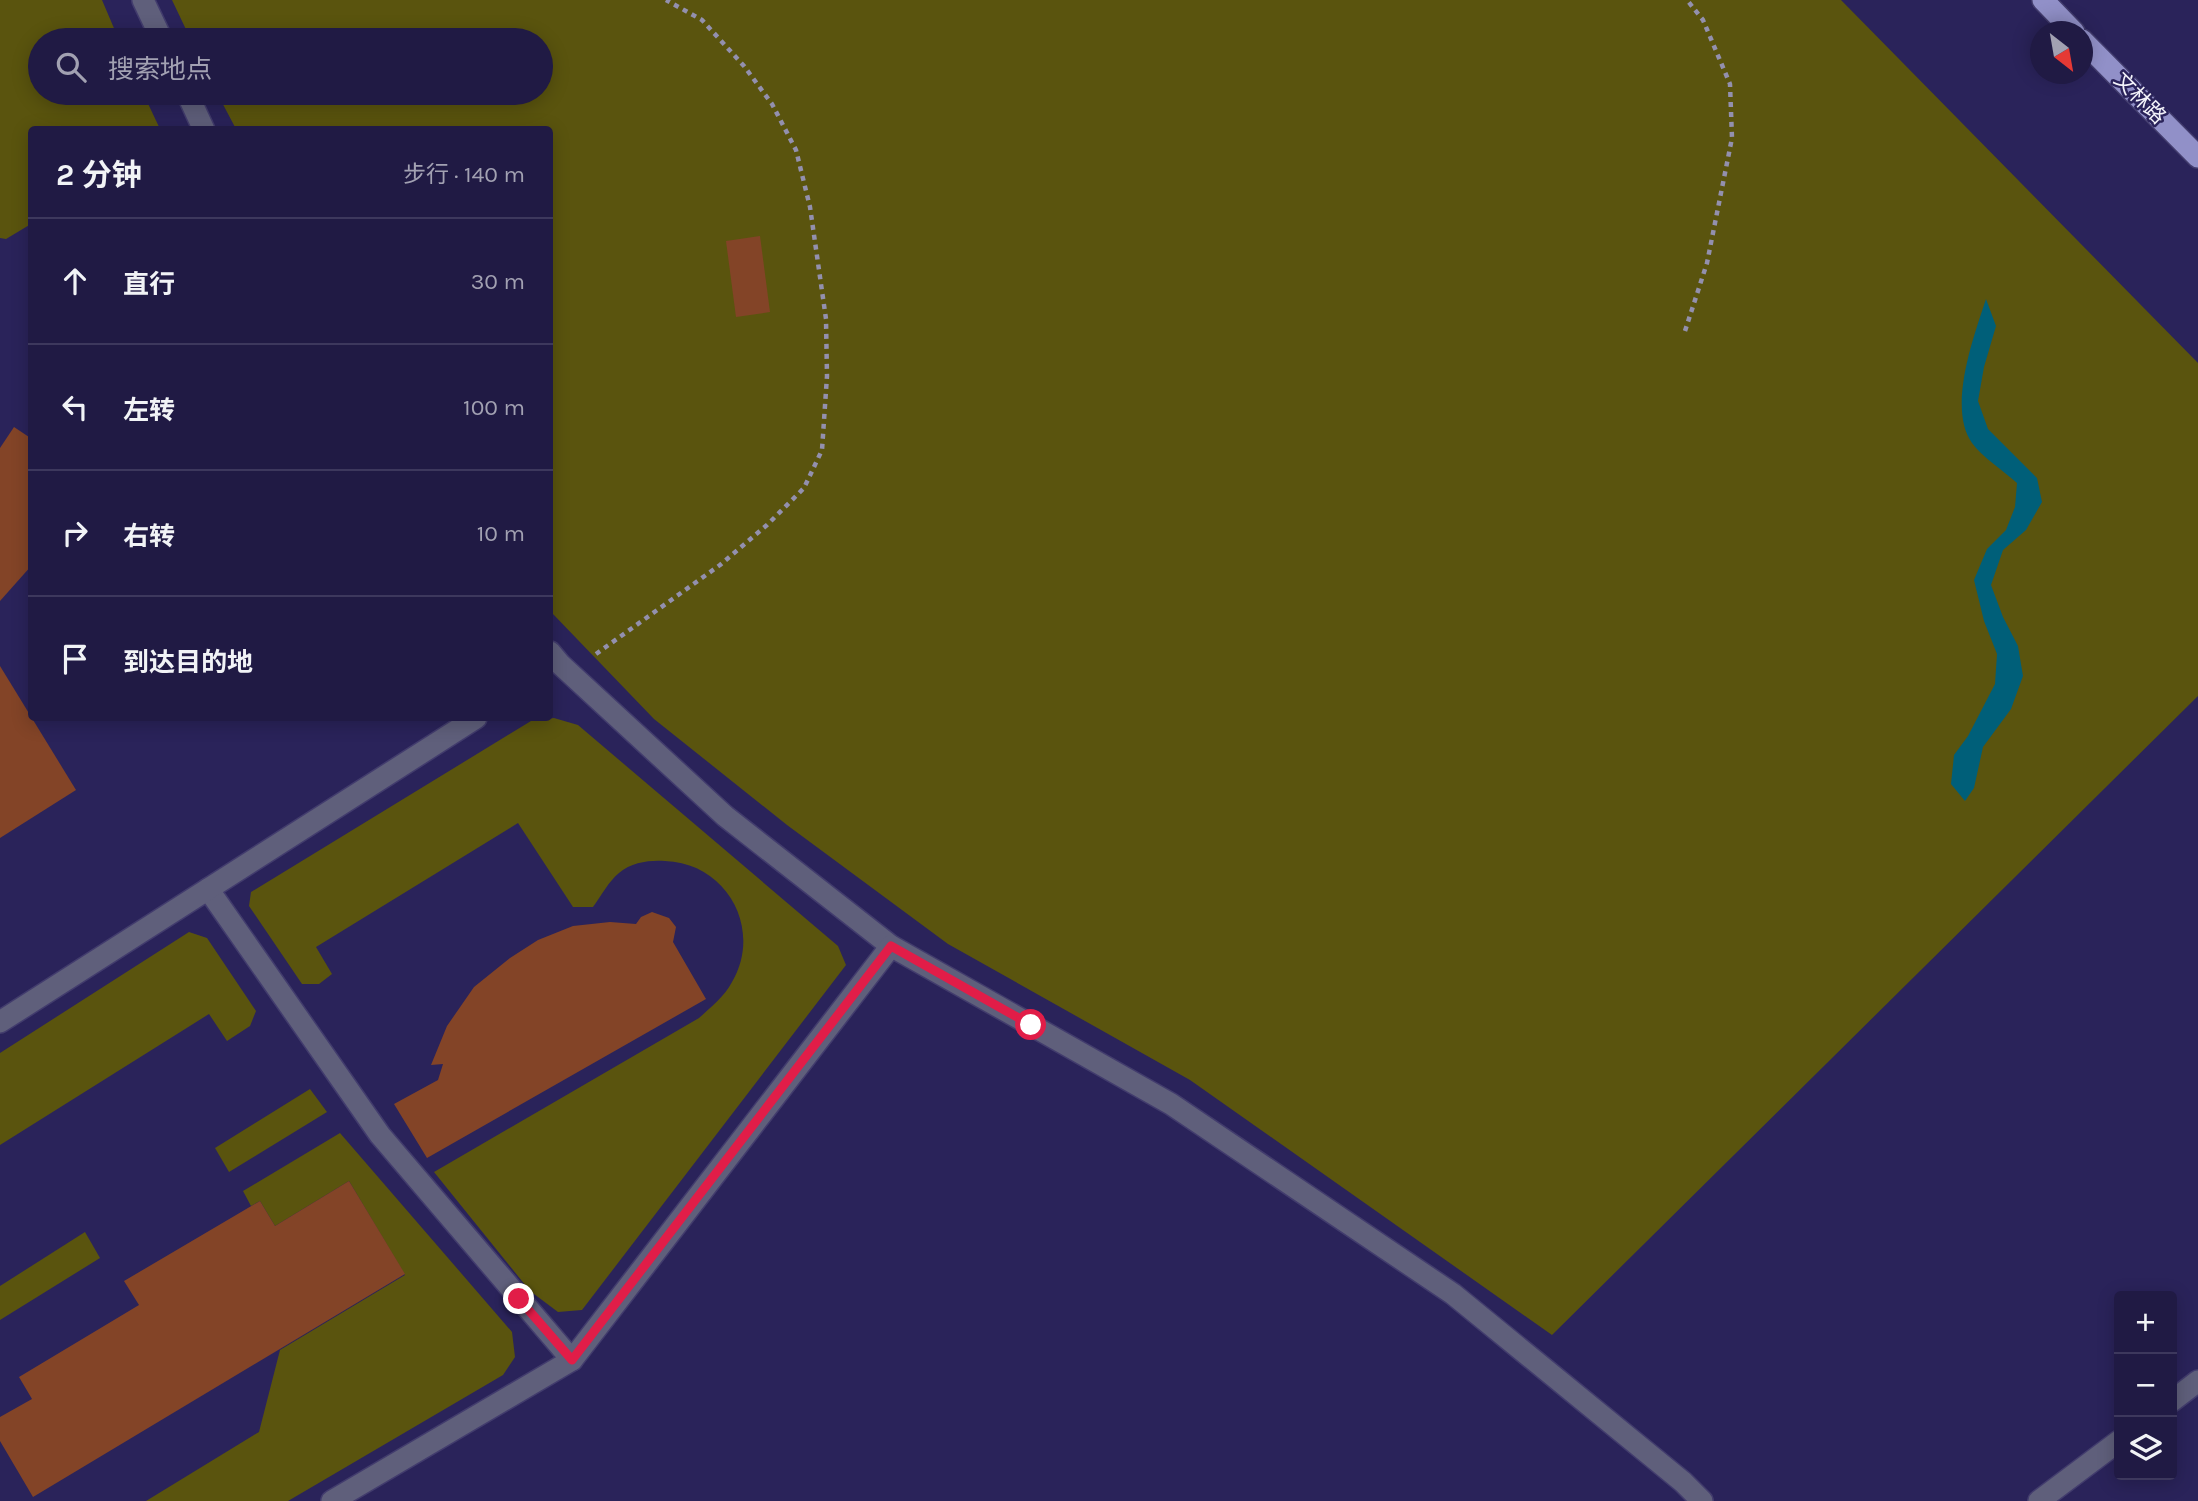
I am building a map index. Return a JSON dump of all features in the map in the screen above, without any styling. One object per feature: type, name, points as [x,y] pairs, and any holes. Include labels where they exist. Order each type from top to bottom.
[{"type":"main road","points":[[2043,0],[2063,21]]},
{"type":"main road","name":"文林路","points":[[2093,51],[2198,157]]},
{"type":"street","points":[[144,0],[157,28]]},
{"type":"street","points":[[193,105],[202,126]]},
{"type":"street","points":[[553,662],[725,816],[891,946],[1171,1104],[1453,1294],[1684,1482],[1702,1501]]},
{"type":"street","points":[[0,1022],[471,721]]},
{"type":"street","points":[[208,889],[380,1135],[572,1360]]},
{"type":"street","points":[[332,1501],[572,1360],[891,946]]},
{"type":"street","points":[[2177,1397],[2198,1381]]},
{"type":"street","points":[[2039,1501],[2114,1445]]},
{"type":"path","points":[[596,654],[720,565],[766,525],[804,488],[822,450],[827,376],[825,319],[810,207],[796,150],[772,104],[744,66],[702,20],[666,0]]},
{"type":"path","points":[[1685,331],[1707,263],[1732,138],[1730,84],[1703,20],[1687,0]]},
{"type":"shaded area","points":[[0,0],[102,0],[114,28],[28,28],[28,105],[149,105],[159,126],[28,126],[28,226],[6,239],[0,238]]},
{"type":"shaded area","points":[[172,0],[1841,0],[2198,363],[2198,696],[1552,1335],[1190,1080],[948,944],[787,825],[654,719],[553,614],[553,126],[234,126],[223,105],[553,105],[553,28],[185,28]]},
{"type":"shaded area","points":[[553,718],[578,725],[838,946],[846,965],[582,1310],[558,1312],[530,1291],[434,1172],[699,1018],[717,1001],[732,982],[741,962],[743,941],[741,921],[722,886],[706,873],[687,865],[647,861],[630,866],[619,873],[593,907],[573,907],[518,823],[316,947],[332,974],[319,984],[302,984],[249,906],[251,892],[531,721],[553,721]]},
{"type":"shaded area","points":[[189,932],[207,938],[256,1011],[250,1026],[227,1041],[209,1014],[0,1145],[0,1053]]},
{"type":"shaded area","points":[[310,1089],[327,1112],[229,1172],[215,1148]]},
{"type":"shaded area","points":[[340,1133],[512,1332],[515,1357],[503,1375],[288,1501],[146,1501],[259,1432],[280,1350],[405,1275],[349,1181],[275,1226],[260,1201],[251,1206],[243,1191]]},
{"type":"shaded area","points":[[85,1232],[100,1258],[0,1320],[0,1286]]},
{"type":"water","points":[[1986,299],[1996,326],[1984,367],[1978,401],[1988,429],[2037,478],[2042,502],[2026,530],[2003,550],[1991,585],[2018,646],[2023,676],[2011,709],[1983,747],[1974,788],[1965,801],[1951,784],[1954,755],[1968,736],[1995,684],[1997,654],[1984,621],[1974,580],[1987,549],[2006,530],[2015,507],[2017,483],[1972,443],[1965,428],[1962,411],[1965,372]]},
{"type":"building","points":[[760,236],[770,312],[736,317],[726,241]]},
{"type":"building","points":[[14,427],[28,436],[28,570],[0,601],[0,448]]},
{"type":"building","points":[[0,666],[28,712],[28,721],[34,721],[76,790],[0,838]]},
{"type":"building","points":[[652,912],[669,918],[676,927],[673,942],[706,999],[427,1158],[394,1104],[438,1080],[443,1064],[431,1065],[447,1026],[474,987],[538,940],[573,926],[610,922],[636,924],[641,917]]},
{"type":"building","points":[[349,1181],[405,1274],[33,1497],[0,1441],[0,1417],[32,1399],[19,1377],[139,1305],[124,1281],[260,1201],[275,1226]]},
{"type":"route","points":[[519,1299],[572,1360],[891,946],[1031,1025]]}]
